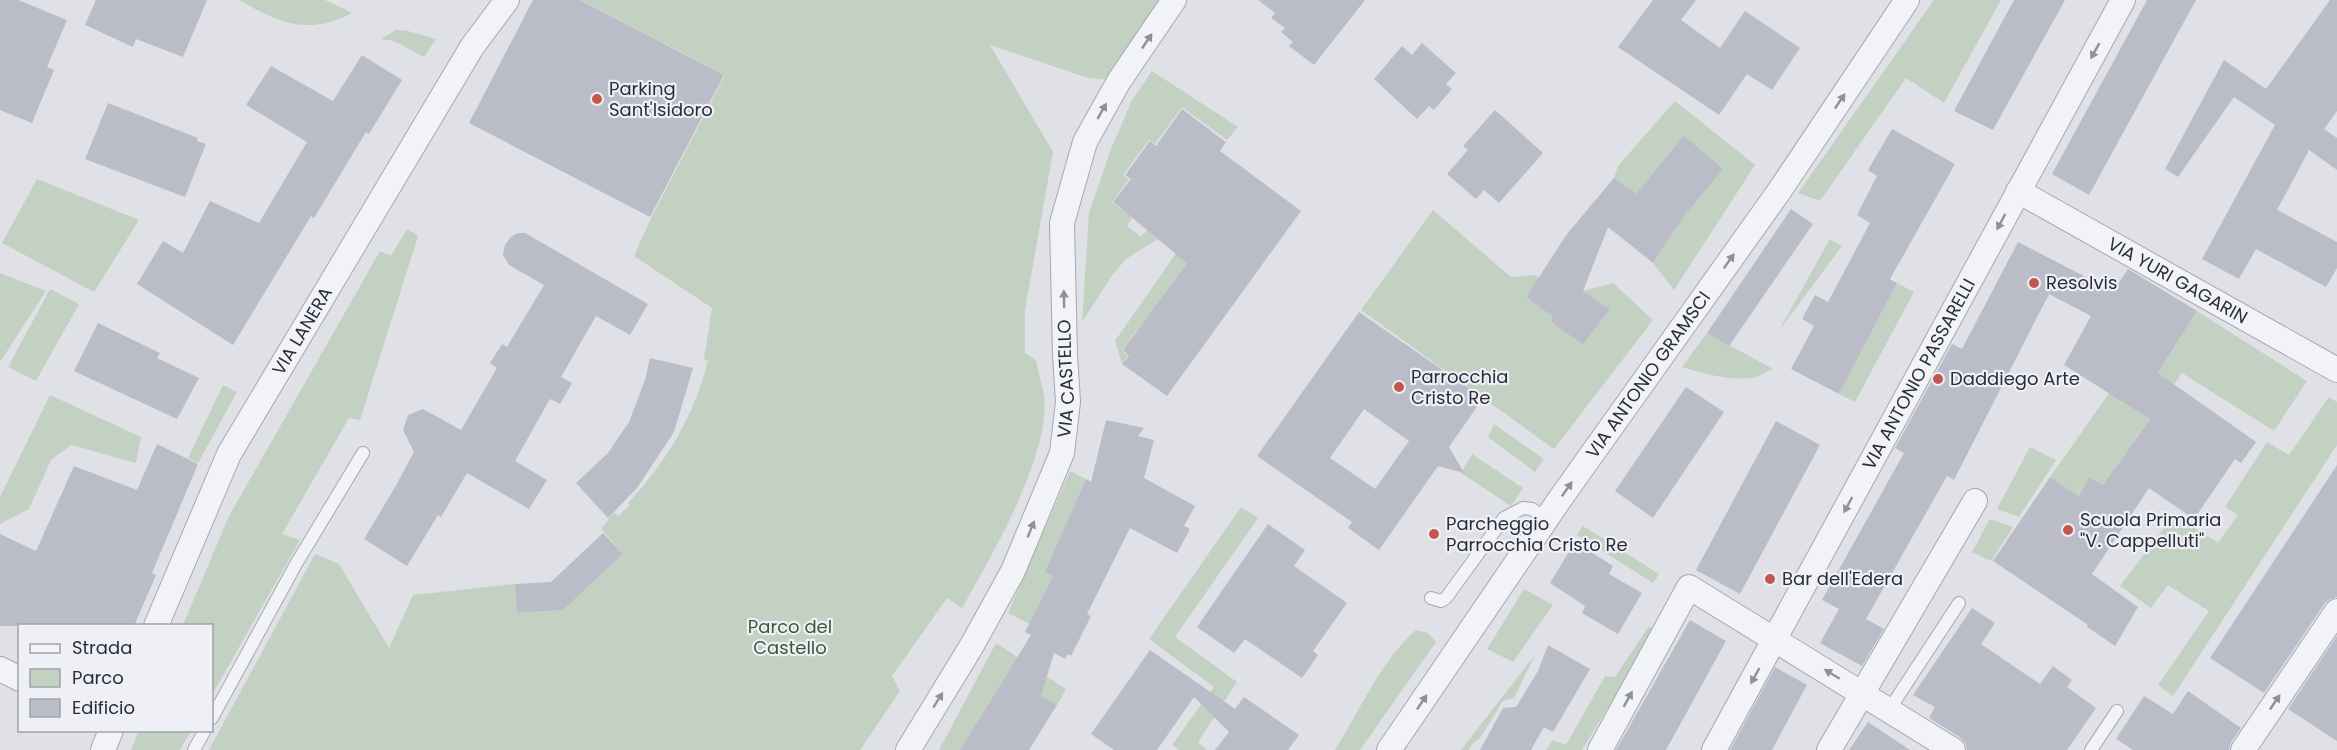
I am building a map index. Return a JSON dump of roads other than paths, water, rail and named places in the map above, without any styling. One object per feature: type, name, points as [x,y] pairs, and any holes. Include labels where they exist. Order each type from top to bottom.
[{"type":"street","name":"VIA LANERA","points":[[472,47],[486,0]]},
{"type":"street","name":"VIA LANERA","points":[[157,624],[229,454],[472,47],[507,0]]},
{"type":"street","name":"VIA CASTELLO","points":[[908,750],[971,647],[1013,572],[1062,453],[1068,402],[1062,223],[1084,142],[1119,81],[1174,0]]},
{"type":"street","name":"VIA ANTONIO GRAMSCI","points":[[1389,750],[1546,519],[1780,190],[1907,0]]},
{"type":"street","name":"VIA ANTONIO PASSARELLI","points":[[1714,750],[2123,0]]},
{"type":"street","name":"VIA YURI GAGARIN","points":[[2018,191],[2337,370]]},
{"type":"street","points":[[1829,750],[1975,501]]},
{"type":"street","points":[[1600,750],[1689,587],[1953,750]]},
{"type":"street","points":[[2243,750],[2337,611]]},
{"type":"street","points":[[0,669],[18,678]]},
{"type":"street","points":[[104,750],[110,732]]},
{"type":"lane","points":[[213,716],[296,564],[363,453]]},
{"type":"lane","points":[[1431,598],[1441,601],[1446,598],[1504,518],[1523,508],[1532,509],[1546,519]]},
{"type":"lane","points":[[1889,710],[1959,603]]},
{"type":"lane","points":[[2091,750],[2117,711]]},
{"type":"lane","points":[[194,750],[204,732]]},
{"type":"place","name":"Parking Sant'Isidoro","points":[[597,99]]},
{"type":"place","name":"Resolvis","points":[[2034,283]]},
{"type":"place","name":"Daddiego Arte","points":[[1938,379]]},
{"type":"place","name":"Parrocchia Cristo Re","points":[[1399,387]]},
{"type":"place","name":"Scuola Primaria \"V. Cappelluti\"","points":[[2068,530]]},
{"type":"place","name":"Parcheggio Parrocchia Cristo Re","points":[[1434,534]]},
{"type":"place","name":"Bar dell'Edera","points":[[1770,579]]},
{"type":"park label","name":"Parco del Castello","points":[[790,637]]}]
